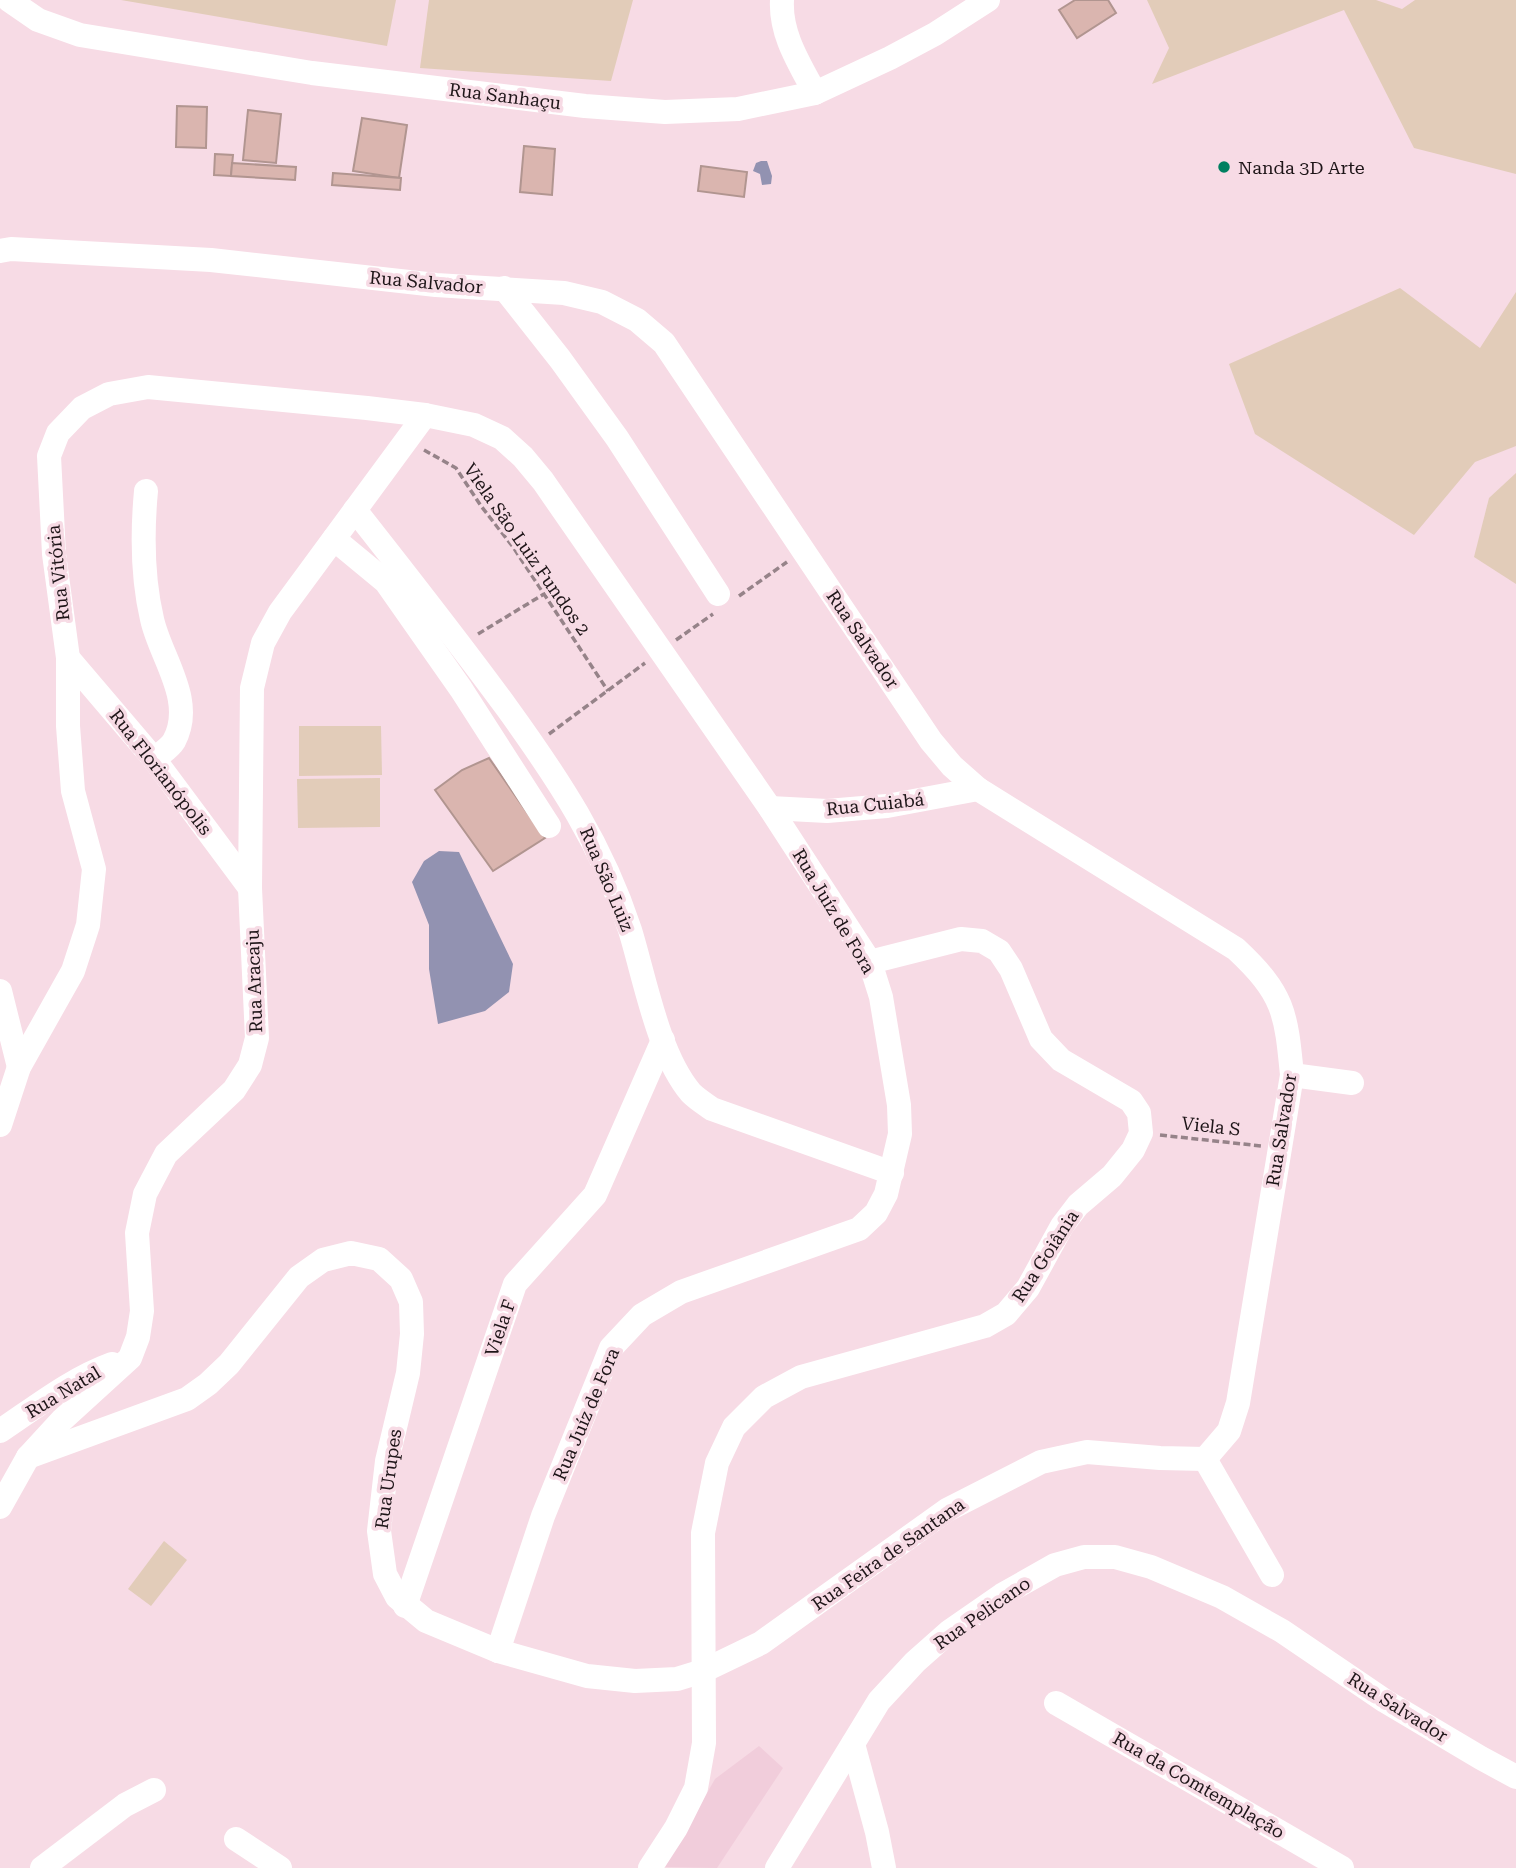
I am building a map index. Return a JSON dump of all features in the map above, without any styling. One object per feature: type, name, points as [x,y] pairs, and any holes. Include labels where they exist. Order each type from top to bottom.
[{"type":"street","name":"Rua Sanhaçu","points":[[9,0],[38,20],[80,35],[312,73],[585,106],[665,111],[738,109],[815,93],[902,52],[988,0]]},
{"type":"street","points":[[782,0],[781,17],[792,50],[815,93]]},
{"type":"street","name":"Rua Salvador","points":[[0,251],[11,249],[211,260],[436,285],[564,293],[602,302],[637,320],[664,343],[931,741],[952,766],[978,789],[1236,949],[1262,974],[1279,999],[1288,1031],[1292,1075],[1238,1403],[1229,1431],[1205,1459]]},
{"type":"street","points":[[504,288],[617,438],[718,594]]},
{"type":"street","name":"Rua Vitória","points":[[0,1125],[19,1067],[74,971],[88,925],[94,869],[73,790],[68,726],[68,658],[54,554],[49,456],[58,433],[82,408],[109,394],[148,387],[425,415],[474,425]]},
{"type":"street","name":"Rua Aracaju","points":[[130,1358],[138,1337],[142,1311],[138,1233],[145,1194],[166,1154],[234,1090],[250,1065],[257,1038],[250,888],[252,688],[263,643],[280,612],[425,415]]},
{"type":"street","name":"Rua Juíz de Fora","points":[[474,425],[502,438],[543,481],[770,808],[870,962],[881,997],[899,1105],[900,1134],[886,1194],[876,1213],[859,1229],[681,1292],[642,1315],[611,1348],[543,1516],[498,1651]]},
{"type":"street","points":[[146,491],[143,525],[144,575],[152,621],[179,690],[180,722],[173,743],[154,759]]},
{"type":"street","name":"Rua São Luiz","points":[[355,510],[461,645],[534,745],[583,821],[607,870],[625,916],[663,1040],[679,1075],[693,1094],[712,1109],[892,1173]]},
{"type":"street","points":[[334,539],[386,582],[461,689],[550,826]]},
{"type":"street","name":"Rua Florianópolis","points":[[68,658],[154,759],[250,888]]},
{"type":"street","name":"Rua Cuiabá","points":[[770,808],[827,811],[887,806],[978,789]]},
{"type":"street","points":[[870,962],[961,939],[982,941],[999,951],[1011,969],[1041,1039],[1062,1060],[1131,1101],[1139,1113],[1141,1133]]},
{"type":"street","points":[[0,991],[19,1067]]},
{"type":"street","name":"Viela F","points":[[405,1606],[515,1284],[596,1195],[663,1040]]},
{"type":"street","points":[[1292,1075],[1352,1083]]},
{"type":"street","name":"Rua Goiânia","points":[[703,1671],[703,1534],[717,1463],[734,1427],[764,1397],[801,1377],[985,1326],[1006,1314],[1028,1288],[1062,1226],[1078,1205],[1112,1176],[1133,1150],[1141,1133]]},
{"type":"street","name":"Rua Urupes","points":[[28,1457],[187,1399],[229,1364],[299,1277],[323,1260],[351,1253],[379,1259],[401,1279],[411,1302],[412,1334],[408,1373],[387,1461],[379,1531],[385,1574],[397,1597],[426,1621],[498,1651],[587,1676],[635,1681],[677,1679],[703,1671]]},
{"type":"street","points":[[0,1507],[28,1457],[62,1420],[130,1358]]},
{"type":"street","name":"Rua Natal","points":[[0,1431],[93,1371],[130,1358]]},
{"type":"street","name":"Rua Feira de Santana","points":[[703,1671],[761,1643],[947,1510],[1041,1462],[1087,1452],[1205,1459]]},
{"type":"street","points":[[1205,1459],[1272,1574]]},
{"type":"street","name":"Rua Pelicano","points":[[777,1868],[879,1701],[915,1662],[950,1631],[1002,1595],[1055,1565],[1084,1557],[1115,1557],[1151,1567],[1222,1597],[1282,1631]]},
{"type":"street","name":"Rua Salvador","points":[[1282,1631],[1385,1701],[1516,1777]]},
{"type":"street","points":[[650,1868],[676,1828],[696,1788],[704,1743],[703,1671]]},
{"type":"street","name":"Rua da Comtemplação","points":[[1056,1703],[1342,1868]]},
{"type":"street","points":[[852,1744],[877,1832],[884,1868]]},
{"type":"street","points":[[42,1868],[125,1805],[154,1790]]},
{"type":"street","points":[[236,1839],[280,1868]]},
{"type":"path","name":"Viela São Luiz Fundos 2","points":[[407,440],[456,468],[608,691]]},
{"type":"path","points":[[461,645],[544,594]]},
{"type":"path","name":"Viela S","points":[[1141,1133],[1279,1148]]},
{"type":"shaded area","points":[[121,0],[396,0],[387,46]]},
{"type":"shaded area","points":[[429,0],[633,0],[611,81],[420,68]]},
{"type":"shaded area","points":[[1147,0],[1376,0],[1402,9],[1415,0],[1516,0],[1516,174],[1414,148],[1344,10],[1152,84],[1169,48]]},
{"type":"shaded area","points":[[1400,288],[1480,348],[1516,292],[1516,446],[1475,462],[1414,535],[1255,434],[1229,364]]},
{"type":"shaded area","points":[[1516,473],[1516,584],[1474,557],[1489,498]]},
{"type":"shaded area","points":[[299,726],[381,726],[382,775],[299,776]]},
{"type":"shaded area","points":[[380,778],[380,827],[298,828],[297,779]]},
{"type":"shaded area","points":[[164,1541],[187,1560],[151,1606],[128,1589]]},
{"type":"shaded area","points":[[759,1746],[783,1768],[717,1868],[665,1867],[715,1779]]},
{"type":"water","points":[[767,161],[772,176],[771,184],[762,185],[760,174],[753,171],[756,163]]},
{"type":"water","points":[[439,851],[459,852],[513,964],[509,992],[485,1011],[438,1024],[429,969],[429,925],[412,882],[424,861]]},
{"type":"building","points":[[1075,0],[1108,0],[1116,13],[1077,38],[1059,10]]},
{"type":"building","points":[[177,106],[207,107],[206,148],[176,147]]},
{"type":"building","points":[[248,110],[281,114],[276,163],[243,160]]},
{"type":"building","points":[[362,118],[407,125],[399,178],[353,171]]},
{"type":"building","points":[[524,146],[555,149],[552,195],[520,192]]},
{"type":"building","points":[[215,154],[233,155],[231,176],[214,175]]},
{"type":"building","points":[[232,163],[296,167],[295,180],[231,176]]},
{"type":"building","points":[[701,166],[747,172],[744,197],[698,191]]},
{"type":"building","points":[[333,173],[401,178],[400,190],[332,185]]},
{"type":"building","points":[[489,758],[545,838],[493,871],[435,790],[462,770]]},
{"type":"place","name":"Nanda 3D Arte","points":[[1224,167]]}]
